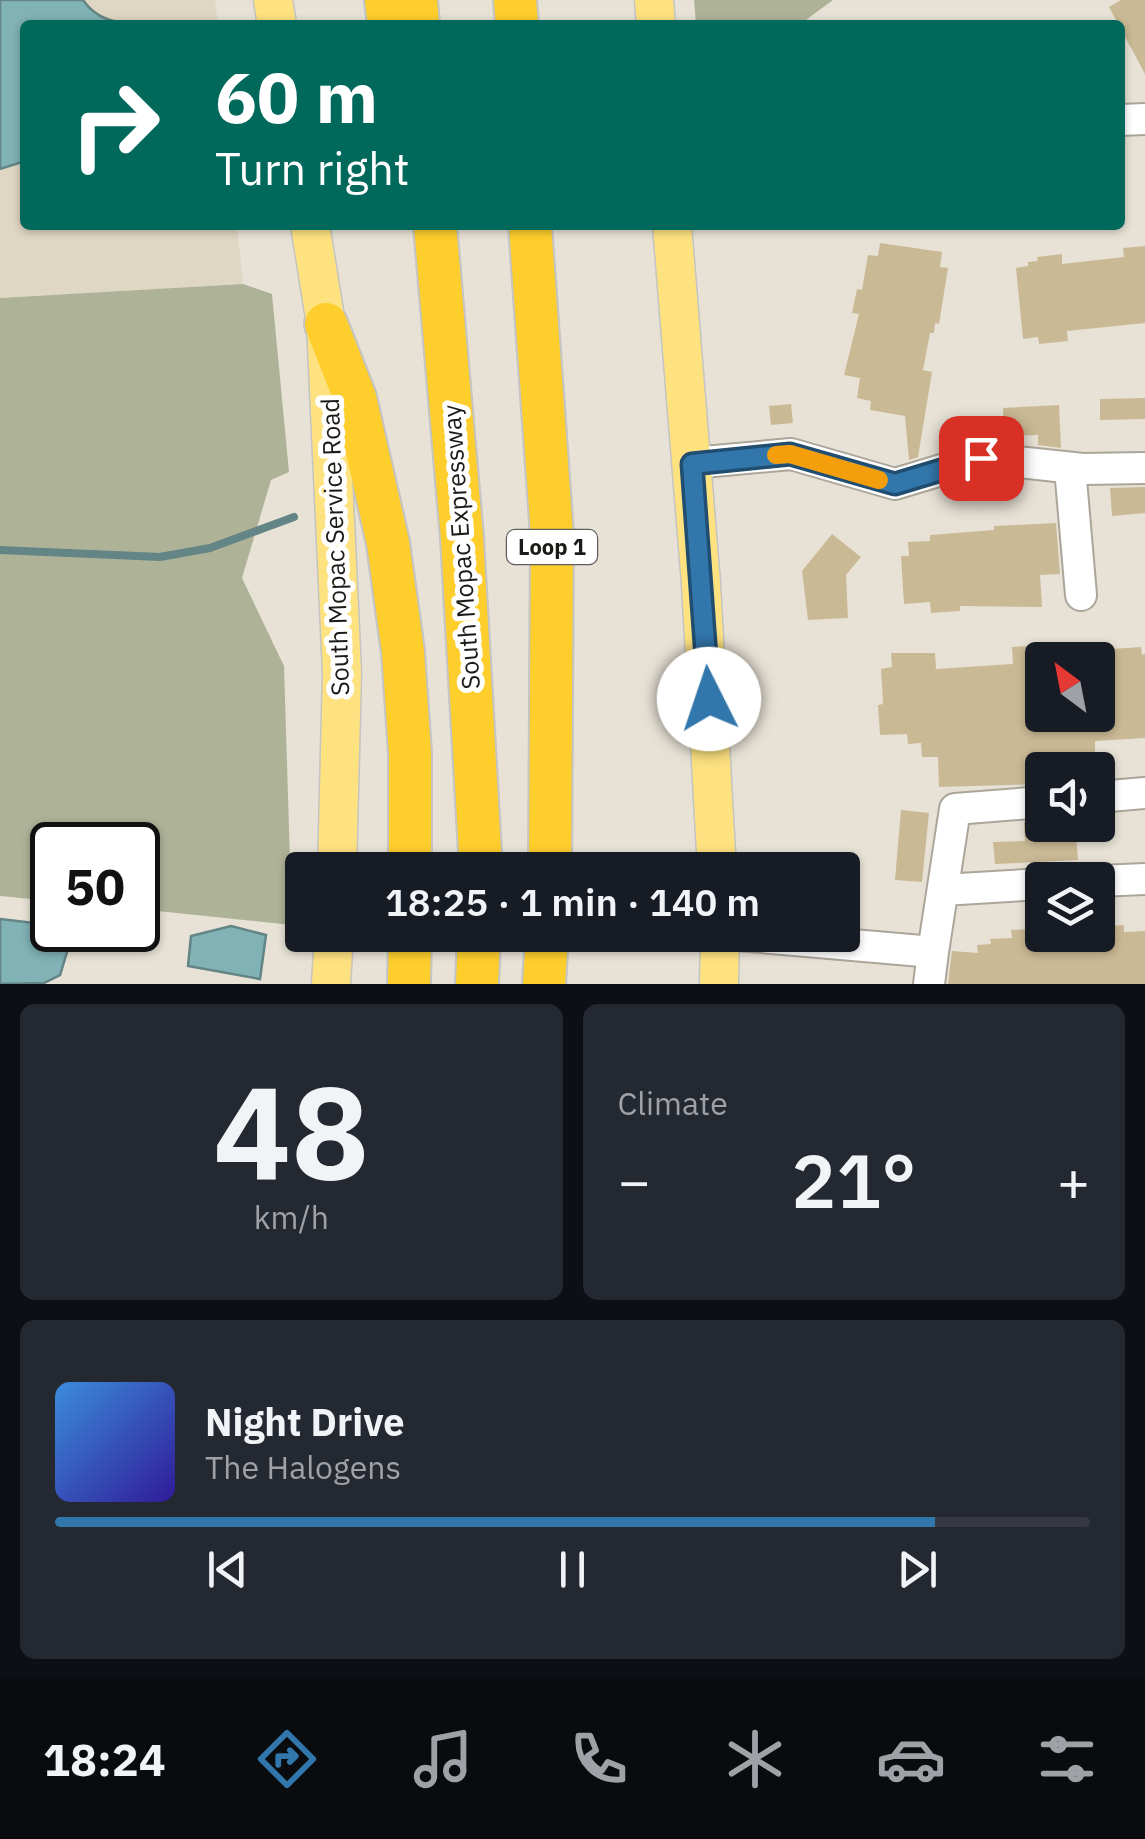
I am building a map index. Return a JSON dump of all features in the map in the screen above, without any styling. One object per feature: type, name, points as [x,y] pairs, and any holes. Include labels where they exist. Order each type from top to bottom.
[{"type":"highway","name":"Loop 1","points":[[530,230],[552,535],[550,852]]},
{"type":"highway","name":"South Mopac Expressway","points":[[435,233],[462,538],[480,852]]},
{"type":"highway","points":[[326,324],[355,398],[388,543],[403,652],[409,736],[410,852]]},
{"type":"highway","points":[[409,984],[410,952]]},
{"type":"highway","points":[[477,984],[478,952]]},
{"type":"highway","points":[[544,984],[546,952]]},
{"type":"main road","name":"South Mopac Service Road","points":[[311,230],[326,324],[342,673],[337,852]]},
{"type":"main road","points":[[672,230],[717,852]]},
{"type":"main road","points":[[331,984],[333,952]]},
{"type":"main road","points":[[718,984],[719,952]]},
{"type":"lane","points":[[692,464],[790,454],[895,484],[981,458],[1070,468],[1145,468]]},
{"type":"lane","points":[[1070,468],[1082,596]]},
{"type":"lane","points":[[1115,796],[1145,793]]},
{"type":"lane","points":[[929,984],[955,810],[1025,804]]},
{"type":"lane","points":[[1115,880],[1145,879]]},
{"type":"lane","points":[[942,890],[1025,885]]},
{"type":"lane","points":[[860,946],[933,952]]},
{"type":"shaded area","points":[[0,0],[215,0],[217,20],[20,20],[20,230],[238,230],[243,284],[0,298]]},
{"type":"green space","points":[[694,0],[833,0],[806,20],[696,20]]},
{"type":"green space","points":[[243,284],[272,294],[289,472],[271,480],[242,578],[284,666],[290,852],[285,852],[285,924],[160,911],[160,822],[30,822],[30,899],[0,896],[0,298]]},
{"type":"water","points":[[0,0],[83,0],[102,17],[112,20],[20,20],[20,163],[0,169]]},
{"type":"water","points":[[0,919],[30,922],[30,952],[67,952],[60,975],[44,983],[0,984]]},
{"type":"water","points":[[231,926],[266,935],[260,979],[188,966],[191,936]]},
{"type":"building","points":[[1121,0],[1145,0],[1145,74],[1125,37],[1125,20],[1116,20],[1109,7]]},
{"type":"building","points":[[880,243],[942,252],[940,267],[948,268],[939,324],[935,323],[934,333],[930,333],[923,370],[932,372],[918,457],[909,460],[905,416],[870,410],[871,401],[857,398],[860,378],[844,375],[859,314],[852,313],[857,289],[862,290],[868,255],[878,256]]},
{"type":"building","points":[[1145,246],[1145,323],[1067,331],[1068,341],[1039,344],[1038,337],[1023,339],[1016,268],[1038,261],[1037,257],[1062,254],[1062,264],[1124,257],[1123,248]]},
{"type":"building","points":[[1145,398],[1145,419],[1100,420],[1100,399]]},
{"type":"building","points":[[791,404],[793,423],[771,425],[769,406]]},
{"type":"building","points":[[1059,405],[1061,448],[1038,445],[1038,435],[1004,436],[1003,408]]},
{"type":"building","points":[[1145,487],[1145,513],[1112,516],[1110,488]]},
{"type":"building","points":[[1056,523],[1060,574],[1040,575],[1042,607],[960,606],[960,611],[931,613],[930,602],[904,604],[901,556],[909,556],[908,542],[930,541],[930,535],[994,530],[994,526]]},
{"type":"building","points":[[832,534],[861,557],[846,575],[848,618],[808,620],[802,571]]},
{"type":"building","points":[[1025,646],[1025,732],[1115,732],[1115,649],[1141,647],[1142,655],[1145,654],[1145,738],[1095,741],[1095,752],[1025,752],[1025,784],[939,787],[938,757],[922,757],[921,743],[908,744],[907,734],[880,735],[881,669],[892,667],[891,653],[935,653],[936,669],[1013,664],[1012,647]]},
{"type":"building","points":[[901,810],[929,813],[922,882],[895,880]]},
{"type":"building","points":[[993,842],[1076,842],[1078,860],[995,864]]},
{"type":"building","points":[[1124,925],[1124,932],[1145,931],[1145,984],[948,984],[952,951],[978,953],[977,945],[991,944],[990,939],[1012,938],[1011,930],[1025,929],[1025,952],[1115,952],[1115,926]]},
{"type":"waterway","points":[[0,550],[160,557],[210,548],[294,517]]},
{"type":"slow traffic","points":[[776,455],[790,454],[879,480]]},
{"type":"route","points":[[709,699],[692,464],[790,454],[895,484],[981,458]]}]
